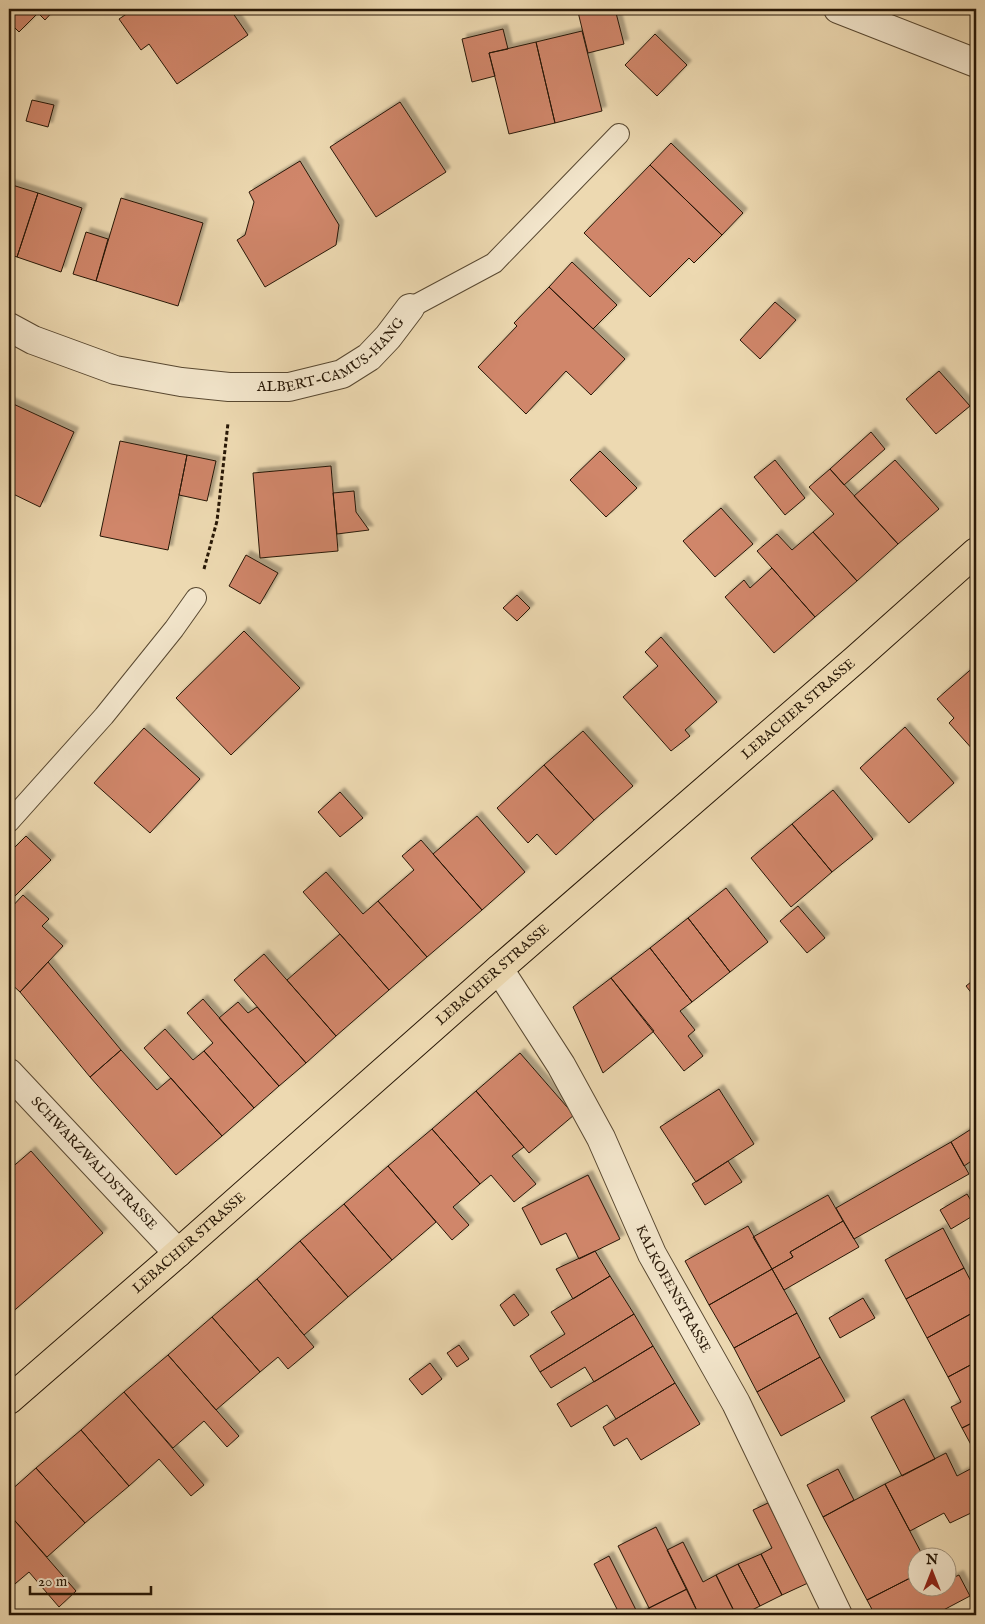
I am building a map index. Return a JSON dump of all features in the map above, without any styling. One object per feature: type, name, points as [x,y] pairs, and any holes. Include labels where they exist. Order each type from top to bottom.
[{"type":"main road","name":"LEBACHER STRASSE","points":[[9,1400],[976,552]]},
{"type":"street","points":[[838,9],[976,63]]},
{"type":"street","name":"ALBERT-CAMUS-HANG","points":[[9,327],[33,340],[115,370],[181,382],[229,387],[289,386],[342,374],[369,357],[388,337],[410,308]]},
{"type":"street","name":"KALKOFENSTRASSE","points":[[499,969],[561,1064],[601,1138],[652,1254],[736,1403],[838,1615]]},
{"type":"street","name":"SCHWARZWALDSTRASSE","points":[[9,1073],[178,1253]]},
{"type":"lane","name":"ALBERT-CAMUS-HANG","points":[[410,308],[494,263],[619,134]]},
{"type":"lane","points":[[9,822],[104,716],[174,629],[196,598]]},
{"type":"path","points":[[196,598],[217,522],[228,422],[229,387]]},
{"type":"building","points":[[9,9],[55,9],[45,20],[38,13],[19,32],[9,22]]},
{"type":"building","points":[[134,9],[230,9],[248,35],[177,84],[149,44],[141,50],[119,19]]},
{"type":"building","points":[[592,9],[615,9],[624,44],[588,53],[578,12]]},
{"type":"building","points":[[503,29],[508,49],[489,53],[495,76],[472,82],[462,39]]},
{"type":"building","points":[[582,31],[602,111],[555,123],[536,42]]},
{"type":"building","points":[[655,34],[687,65],[657,96],[625,65]]},
{"type":"building","points":[[536,42],[555,123],[509,134],[489,53]]},
{"type":"building","points":[[32,100],[54,105],[48,127],[26,121]]},
{"type":"building","points":[[400,102],[446,172],[376,217],[330,147]]},
{"type":"building","points":[[671,143],[743,213],[722,235],[650,165]]},
{"type":"building","points":[[300,161],[339,225],[336,245],[265,287],[237,240],[245,235],[254,202],[249,192]]},
{"type":"building","points":[[650,165],[722,235],[694,263],[689,258],[650,297],[584,233]]},
{"type":"building","points":[[9,184],[38,193],[17,257],[9,254]]},
{"type":"building","points":[[38,193],[82,208],[61,272],[17,257]]},
{"type":"building","points":[[121,198],[203,223],[178,306],[96,281]]},
{"type":"building","points":[[86,232],[108,239],[96,281],[73,274]]},
{"type":"building","points":[[572,262],[617,305],[593,329],[549,287]]},
{"type":"building","points":[[549,287],[625,359],[591,395],[566,371],[526,414],[478,367],[517,326],[514,323]]},
{"type":"building","points":[[775,302],[796,320],[760,359],[740,340]]},
{"type":"building","points":[[939,371],[970,406],[936,434],[906,399]]},
{"type":"building","points":[[9,402],[74,432],[40,507],[9,492]]},
{"type":"building","points":[[871,432],[885,449],[844,485],[830,469]]},
{"type":"building","points":[[120,441],[187,455],[168,550],[100,536]]},
{"type":"building","points":[[600,451],[637,488],[606,517],[570,480]]},
{"type":"building","points":[[187,455],[216,461],[207,501],[179,495]]},
{"type":"building","points":[[775,460],[805,498],[785,515],[754,477]]},
{"type":"building","points":[[895,460],[939,509],[898,544],[854,496]]},
{"type":"building","points":[[331,466],[338,551],[260,558],[253,473]]},
{"type":"building","points":[[830,469],[898,544],[857,581],[813,532],[834,514],[809,487]]},
{"type":"building","points":[[354,491],[356,512],[369,530],[337,534],[333,493]]},
{"type":"building","points":[[721,508],[753,544],[715,577],[683,541]]},
{"type":"building","points":[[813,532],[857,581],[815,617],[757,551],[777,534],[792,550]]},
{"type":"building","points":[[246,555],[278,573],[260,604],[229,586]]},
{"type":"building","points":[[772,568],[815,617],[774,653],[725,597],[744,580],[750,588]]},
{"type":"building","points":[[517,595],[530,608],[517,621],[503,608]]},
{"type":"building","points":[[244,631],[300,688],[231,755],[176,698]]},
{"type":"building","points":[[661,637],[717,702],[685,730],[690,736],[671,751],[623,697],[658,666],[645,652]]},
{"type":"building","points":[[976,665],[976,750],[974,751],[949,723],[954,718],[937,699]]},
{"type":"building","points":[[905,727],[954,783],[909,823],[860,768]]},
{"type":"building","points":[[144,728],[200,779],[150,833],[94,783]]},
{"type":"building","points":[[583,731],[633,786],[594,820],[544,765]]},
{"type":"building","points":[[544,765],[594,820],[556,855],[537,834],[528,843],[497,808]]},
{"type":"building","points":[[833,790],[873,839],[832,872],[792,824]]},
{"type":"building","points":[[340,792],[363,818],[340,837],[318,812]]},
{"type":"building","points":[[477,816],[525,872],[482,910],[433,854]]},
{"type":"building","points":[[792,824],[832,872],[791,907],[751,858]]},
{"type":"building","points":[[26,836],[51,860],[9,902],[9,853]]},
{"type":"building","points":[[421,840],[482,910],[427,957],[378,901],[414,870],[402,856]]},
{"type":"building","points":[[326,872],[363,914],[378,901],[427,957],[389,990],[303,892]]},
{"type":"building","points":[[726,888],[768,942],[730,972],[688,918]]},
{"type":"building","points":[[23,895],[49,919],[42,926],[63,946],[20,992],[9,982],[9,910]]},
{"type":"building","points":[[798,906],[825,938],[807,953],[780,921]]},
{"type":"building","points":[[688,918],[730,972],[692,1002],[650,948]]},
{"type":"building","points":[[340,934],[389,990],[336,1036],[287,980]]},
{"type":"building","points":[[650,948],[692,1002],[680,1011],[695,1030],[688,1036],[703,1056],[684,1071],[611,978]]},
{"type":"building","points":[[264,954],[336,1036],[306,1063],[234,980]]},
{"type":"building","points":[[48,962],[121,1050],[90,1077],[20,992]]},
{"type":"building","points":[[611,978],[654,1031],[603,1073],[573,1007]]},
{"type":"building","points":[[976,978],[976,999],[966,986]]},
{"type":"building","points":[[203,999],[279,1086],[254,1108],[204,1051],[213,1043],[187,1013]]},
{"type":"building","points":[[238,1002],[248,1013],[257,1007],[306,1063],[279,1086],[219,1018]]},
{"type":"building","points":[[165,1029],[193,1060],[204,1051],[254,1108],[222,1136],[144,1048]]},
{"type":"building","points":[[121,1050],[157,1090],[171,1078],[222,1136],[176,1175],[90,1077]]},
{"type":"building","points":[[520,1053],[574,1115],[529,1153],[476,1091]]},
{"type":"building","points":[[719,1089],[754,1144],[696,1182],[660,1127]]},
{"type":"building","points":[[476,1091],[524,1147],[512,1156],[536,1184],[514,1202],[491,1175],[480,1184],[432,1129]]},
{"type":"building","points":[[976,1126],[976,1158],[964,1166],[951,1142]]},
{"type":"building","points":[[432,1129],[480,1184],[453,1207],[469,1225],[452,1240],[388,1166]]},
{"type":"building","points":[[951,1142],[969,1174],[854,1239],[836,1208]]},
{"type":"building","points":[[31,1151],[103,1233],[9,1315],[9,1223],[13,1220],[9,1215],[9,1170]]},
{"type":"building","points":[[728,1161],[742,1182],[705,1205],[692,1184]]},
{"type":"building","points":[[388,1166],[436,1222],[392,1260],[344,1204]]},
{"type":"building","points":[[588,1175],[620,1239],[579,1259],[566,1233],[541,1245],[522,1208]]},
{"type":"building","points":[[967,1194],[976,1209],[976,1214],[951,1229],[940,1210]]},
{"type":"building","points":[[828,1195],[843,1221],[790,1252],[793,1257],[772,1269],[753,1237]]},
{"type":"building","points":[[344,1204],[392,1260],[348,1297],[300,1241]]},
{"type":"building","points":[[843,1221],[859,1247],[784,1290],[772,1269],[793,1257],[790,1252]]},
{"type":"building","points":[[748,1226],[772,1269],[709,1305],[685,1261]]},
{"type":"building","points":[[943,1228],[964,1268],[906,1299],[885,1260]]},
{"type":"building","points":[[300,1241],[348,1297],[304,1335],[257,1279]]},
{"type":"building","points":[[595,1251],[610,1276],[573,1299],[556,1269]]},
{"type":"building","points":[[964,1268],[976,1291],[976,1311],[927,1338],[906,1299]]},
{"type":"building","points":[[772,1269],[797,1313],[734,1348],[709,1305]]},
{"type":"building","points":[[610,1276],[634,1314],[540,1372],[530,1356],[565,1334],[551,1312]]},
{"type":"building","points":[[257,1279],[314,1347],[288,1369],[278,1357],[260,1372],[212,1317]]},
{"type":"building","points":[[514,1294],[529,1315],[514,1326],[500,1305]]},
{"type":"building","points":[[863,1298],[875,1318],[840,1338],[829,1318]]},
{"type":"building","points":[[976,1311],[976,1362],[948,1377],[927,1338]]},
{"type":"building","points":[[797,1313],[820,1357],[757,1392],[734,1348]]},
{"type":"building","points":[[634,1314],[653,1346],[594,1382],[585,1367],[551,1388],[540,1372]]},
{"type":"building","points":[[212,1317],[260,1372],[216,1410],[168,1355]]},
{"type":"building","points":[[459,1345],[469,1359],[457,1367],[447,1353]]},
{"type":"building","points":[[653,1346],[675,1383],[616,1419],[607,1405],[571,1427],[557,1404]]},
{"type":"building","points":[[168,1355],[239,1436],[227,1447],[204,1421],[173,1448],[124,1392]]},
{"type":"building","points":[[820,1357],[845,1401],[781,1436],[757,1392]]},
{"type":"building","points":[[976,1362],[976,1421],[962,1428],[951,1407],[961,1402],[948,1377]]},
{"type":"building","points":[[430,1363],[442,1379],[422,1395],[409,1379]]},
{"type":"building","points":[[675,1383],[700,1424],[641,1460],[627,1438],[614,1446],[603,1427]]},
{"type":"building","points":[[124,1392],[204,1485],[191,1496],[159,1459],[129,1486],[81,1430]]},
{"type":"building","points":[[904,1399],[935,1459],[902,1476],[871,1417]]},
{"type":"building","points":[[976,1421],[976,1454],[962,1428]]},
{"type":"building","points":[[81,1430],[129,1486],[85,1523],[36,1468]]},
{"type":"building","points":[[946,1453],[957,1476],[976,1466],[976,1523],[971,1513],[950,1523],[944,1513],[910,1531],[885,1484]]},
{"type":"building","points":[[36,1468],[85,1523],[47,1557],[9,1514],[9,1492]]},
{"type":"building","points":[[838,1469],[854,1500],[823,1517],[807,1485]]},
{"type":"building","points":[[885,1484],[918,1546],[908,1546],[908,1579],[867,1600],[823,1517]]},
{"type":"building","points":[[768,1503],[808,1583],[782,1595],[761,1554],[772,1548],[753,1510]]},
{"type":"building","points":[[9,1514],[76,1591],[59,1607],[29,1572],[9,1589]]},
{"type":"building","points":[[656,1527],[687,1589],[649,1608],[618,1546]]},
{"type":"building","points":[[683,1542],[703,1582],[716,1575],[736,1615],[699,1615],[667,1550]]},
{"type":"building","points":[[761,1554],[782,1595],[760,1606],[738,1564]]},
{"type":"building","points":[[609,1556],[638,1614],[649,1608],[652,1615],[620,1615],[594,1564]]},
{"type":"building","points":[[738,1564],[760,1606],[742,1615],[736,1615],[716,1575]]},
{"type":"building","points":[[959,1575],[970,1596],[934,1615],[875,1615],[867,1600],[908,1579],[908,1596],[958,1596]]},
{"type":"building","points":[[687,1589],[699,1615],[652,1615],[649,1608]]}]
